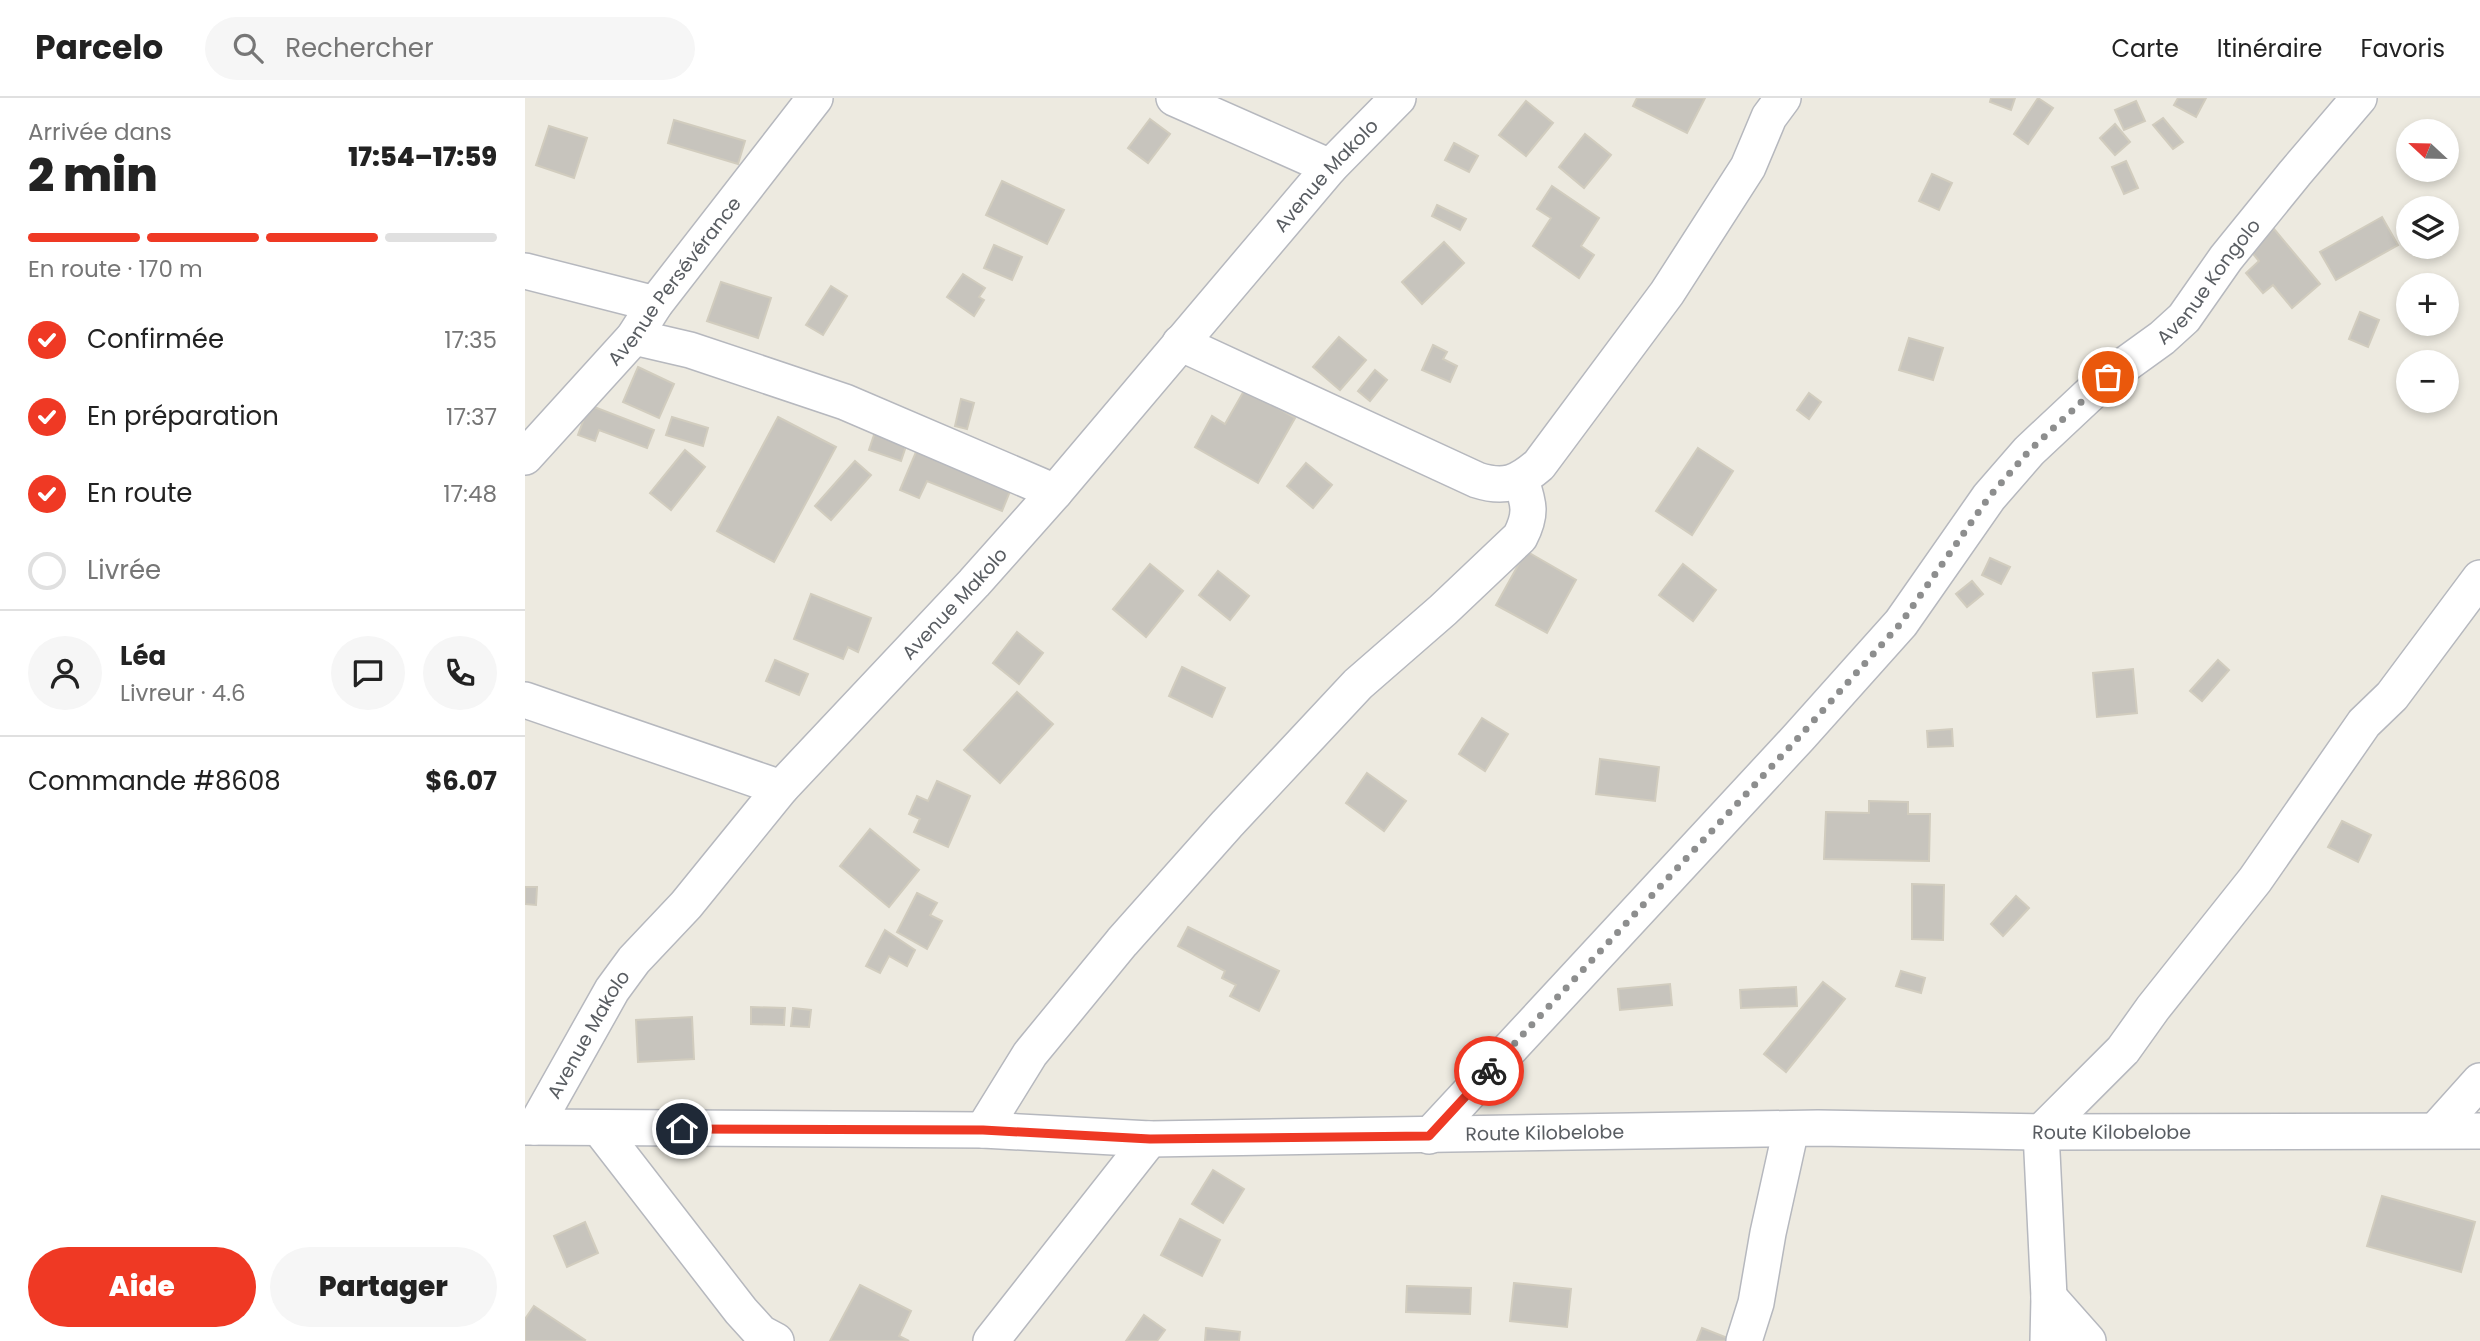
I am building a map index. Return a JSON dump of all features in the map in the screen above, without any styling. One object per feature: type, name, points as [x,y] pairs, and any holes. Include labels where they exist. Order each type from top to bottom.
[{"type":"street","name":"Avenue Persévérance","points":[[525,457],[634,337],[655,304],[815,98]]},
{"type":"street","points":[[1174,98],[1330,167]]},
{"type":"street","name":"Avenue Makolo","points":[[530,1127],[612,990],[634,960],[686,905],[781,788],[974,583],[1055,492],[1330,167],[1398,98]]},
{"type":"street","points":[[1180,343],[1477,480],[1493,485],[1521,480],[1539,465],[1667,293],[1748,167],[1769,117],[1783,98]]},
{"type":"street","name":"Avenue Kongolo","points":[[1429,1136],[1790,748],[1901,623],[1989,497],[2029,451],[2108,377],[2162,338],[2184,318],[2226,258],[2359,98]]},
{"type":"street","points":[[525,271],[655,304]]},
{"type":"street","points":[[634,337],[690,351],[845,402],[1055,492]]},
{"type":"street","points":[[983,1130],[1030,1054],[1122,942],[1227,824],[1358,684],[1443,610],[1520,537],[1528,521],[1529,502],[1521,480]]},
{"type":"street","points":[[2048,1341],[2049,1297],[2041,1132],[2123,1050],[2255,880],[2364,723],[2392,696],[2480,578]]},
{"type":"street","points":[[525,699],[781,788]]},
{"type":"street","points":[[2436,1130],[2480,1081]]},
{"type":"street","name":"Route Kilobelobe","points":[[530,1127],[983,1130],[1150,1139],[1791,1129],[2041,1132],[2480,1131]]},
{"type":"street","points":[[600,1129],[741,1311],[761,1333],[776,1341]]},
{"type":"street","points":[[1744,1341],[1756,1303],[1791,1129]]},
{"type":"street","points":[[991,1341],[1150,1139]]},
{"type":"street","points":[[2049,1297],[2088,1341]]},
{"type":"building","points":[[1637,98],[1705,98],[1687,133],[1633,106]]},
{"type":"building","points":[[1991,98],[2015,98],[2011,110],[1990,102]]},
{"type":"building","points":[[2038,98],[2053,108],[2028,144],[2014,134]]},
{"type":"building","points":[[2178,98],[2206,98],[2196,117],[2174,105]]},
{"type":"building","points":[[1526,101],[1553,123],[1526,156],[1499,135]]},
{"type":"building","points":[[2136,101],[2145,121],[2124,130],[2115,110]]},
{"type":"building","points":[[2163,118],[2183,142],[2173,149],[2153,125]]},
{"type":"building","points":[[1150,119],[1170,134],[1148,163],[1128,148]]},
{"type":"building","points":[[674,120],[745,141],[738,164],[668,143]]},
{"type":"building","points":[[2115,124],[2130,142],[2115,155],[2100,138]]},
{"type":"building","points":[[549,126],[587,138],[574,178],[536,165]]},
{"type":"building","points":[[1585,134],[1611,155],[1584,188],[1559,167]]},
{"type":"building","points":[[1454,143],[1478,156],[1469,172],[1445,160]]},
{"type":"building","points":[[2126,161],[2138,188],[2124,194],[2112,167]]},
{"type":"building","points":[[1932,174],[1952,183],[1939,210],[1919,201]]},
{"type":"building","points":[[1002,181],[1064,210],[1047,244],[986,215]]},
{"type":"building","points":[[1552,186],[1599,218],[1581,246],[1594,255],[1579,278],[1533,246],[1551,218],[1537,209]]},
{"type":"building","points":[[1437,205],[1466,219],[1460,230],[1432,216]]},
{"type":"building","points":[[2382,217],[2396,242],[2396,246],[2336,280],[2320,252]]},
{"type":"building","points":[[2274,229],[2320,284],[2292,308],[2273,285],[2263,293],[2246,273],[2259,261],[2249,249]]},
{"type":"building","points":[[1444,242],[1464,263],[1422,304],[1402,282]]},
{"type":"building","points":[[994,245],[1022,257],[1012,280],[984,268]]},
{"type":"building","points":[[963,274],[985,288],[979,297],[984,300],[974,316],[947,297]]},
{"type":"building","points":[[721,282],[771,298],[758,338],[707,321]]},
{"type":"building","points":[[831,286],[847,296],[823,335],[806,325]]},
{"type":"building","points":[[2360,312],[2379,320],[2368,347],[2349,339]]},
{"type":"building","points":[[1339,337],[1366,360],[1340,390],[1313,367]]},
{"type":"building","points":[[1909,338],[1943,348],[1933,380],[1899,370]]},
{"type":"building","points":[[1433,345],[1447,352],[1443,359],[1457,366],[1450,382],[1422,370]]},
{"type":"building","points":[[638,367],[674,384],[659,418],[623,402]]},
{"type":"building","points":[[1375,370],[1387,380],[1370,401],[1358,391]]},
{"type":"building","points":[[1245,389],[1295,418],[1258,483],[1195,447],[1212,416],[1225,424]]},
{"type":"building","points":[[1809,393],[1821,402],[1809,419],[1797,410]]},
{"type":"building","points":[[961,399],[974,403],[967,429],[955,426]]},
{"type":"building","points":[[589,405],[654,430],[647,448],[599,430],[595,441],[578,435]]},
{"type":"building","points":[[672,417],[708,428],[703,446],[666,435]]},
{"type":"building","points":[[778,417],[836,447],[774,562],[717,531]]},
{"type":"building","points":[[876,429],[908,440],[901,461],[869,450]]},
{"type":"building","points":[[921,440],[1015,479],[1002,511],[927,481],[919,498],[900,490]]},
{"type":"building","points":[[1698,448],[1733,471],[1692,535],[1656,511]]},
{"type":"building","points":[[685,450],[705,467],[671,510],[650,493]]},
{"type":"building","points":[[855,461],[871,475],[831,520],[815,506]]},
{"type":"building","points":[[1306,463],[1332,485],[1313,508],[1287,486]]},
{"type":"building","points":[[1526,551],[1576,580],[1547,633],[1496,605]]},
{"type":"building","points":[[1990,558],[2010,567],[2001,584],[1982,575]]},
{"type":"building","points":[[1150,564],[1183,591],[1146,637],[1113,609]]},
{"type":"building","points":[[1683,564],[1716,590],[1693,621],[1659,595]]},
{"type":"building","points":[[1218,571],[1249,596],[1230,620],[1199,595]]},
{"type":"building","points":[[1972,581],[1983,594],[1967,607],[1956,594]]},
{"type":"building","points":[[811,594],[871,618],[858,652],[848,647],[843,659],[794,639]]},
{"type":"building","points":[[1017,632],[1043,653],[1019,684],[993,663]]},
{"type":"building","points":[[775,660],[808,674],[799,695],[766,681]]},
{"type":"building","points":[[2218,660],[2229,670],[2202,701],[2190,691]]},
{"type":"building","points":[[1182,667],[1225,688],[1212,717],[1169,696]]},
{"type":"building","points":[[2133,669],[2137,713],[2097,717],[2093,673]]},
{"type":"building","points":[[1017,692],[1053,724],[1000,783],[964,750]]},
{"type":"building","points":[[1482,718],[1508,734],[1485,771],[1459,754]]},
{"type":"building","points":[[1952,729],[1953,746],[1928,747],[1927,731]]},
{"type":"building","points":[[1600,759],[1659,767],[1655,801],[1596,794]]},
{"type":"building","points":[[1367,773],[1406,801],[1384,831],[1346,803]]},
{"type":"building","points":[[937,781],[970,796],[948,847],[914,832],[920,819],[909,814],[917,796],[928,801]]},
{"type":"building","points":[[1869,801],[1908,802],[1908,814],[1930,814],[1929,861],[1824,859],[1826,812],[1869,813]]},
{"type":"building","points":[[2342,821],[2371,835],[2358,862],[2328,847]]},
{"type":"building","points":[[870,829],[919,870],[889,907],[840,866]]},
{"type":"building","points":[[1912,884],[1944,885],[1943,940],[1912,939]]},
{"type":"building","points":[[525,887],[537,887],[536,905],[525,904]]},
{"type":"building","points":[[917,893],[937,903],[930,915],[942,921],[927,949],[897,932]]},
{"type":"building","points":[[2016,896],[2029,908],[2003,936],[1991,924]]},
{"type":"building","points":[[1188,927],[1279,971],[1259,1011],[1230,996],[1236,985],[1222,978],[1225,971],[1178,946]]},
{"type":"building","points":[[885,930],[915,950],[907,966],[889,956],[880,973],[866,966]]},
{"type":"building","points":[[1901,971],[1925,978],[1921,993],[1896,986]]},
{"type":"building","points":[[1823,982],[1845,999],[1786,1072],[1764,1054]]},
{"type":"building","points":[[1670,984],[1672,1005],[1620,1010],[1618,989]]},
{"type":"building","points":[[1796,987],[1797,1006],[1741,1008],[1740,990]]},
{"type":"building","points":[[751,1007],[785,1008],[784,1025],[751,1024]]},
{"type":"building","points":[[793,1008],[811,1010],[809,1027],[791,1026]]},
{"type":"building","points":[[692,1017],[694,1059],[638,1062],[636,1020]]},
{"type":"building","points":[[1213,1170],[1244,1189],[1223,1223],[1192,1204]]},
{"type":"building","points":[[2382,1196],[2475,1222],[2461,1272],[2367,1246]]},
{"type":"building","points":[[1180,1219],[1220,1240],[1202,1276],[1161,1255]]},
{"type":"building","points":[[585,1222],[598,1253],[567,1267],[554,1236]]},
{"type":"building","points":[[1514,1283],[1571,1289],[1567,1327],[1510,1321]]},
{"type":"building","points":[[860,1285],[911,1311],[899,1336],[909,1341],[830,1341]]},
{"type":"building","points":[[1407,1286],[1471,1288],[1470,1314],[1406,1312]]},
{"type":"building","points":[[534,1306],[585,1340],[525,1341],[525,1319]]},
{"type":"building","points":[[1144,1315],[1165,1330],[1157,1341],[1126,1341]]},
{"type":"building","points":[[1206,1328],[1240,1332],[1239,1341],[1205,1341]]},
{"type":"building","points":[[1702,1328],[1735,1341],[1697,1341]]},
{"type":"way so far","points":[[1489,1071],[1901,623],[1989,497],[2029,451],[2108,377]]},
{"type":"route","points":[[682,1129],[983,1130],[1150,1139],[1429,1136],[1489,1071]]}]
